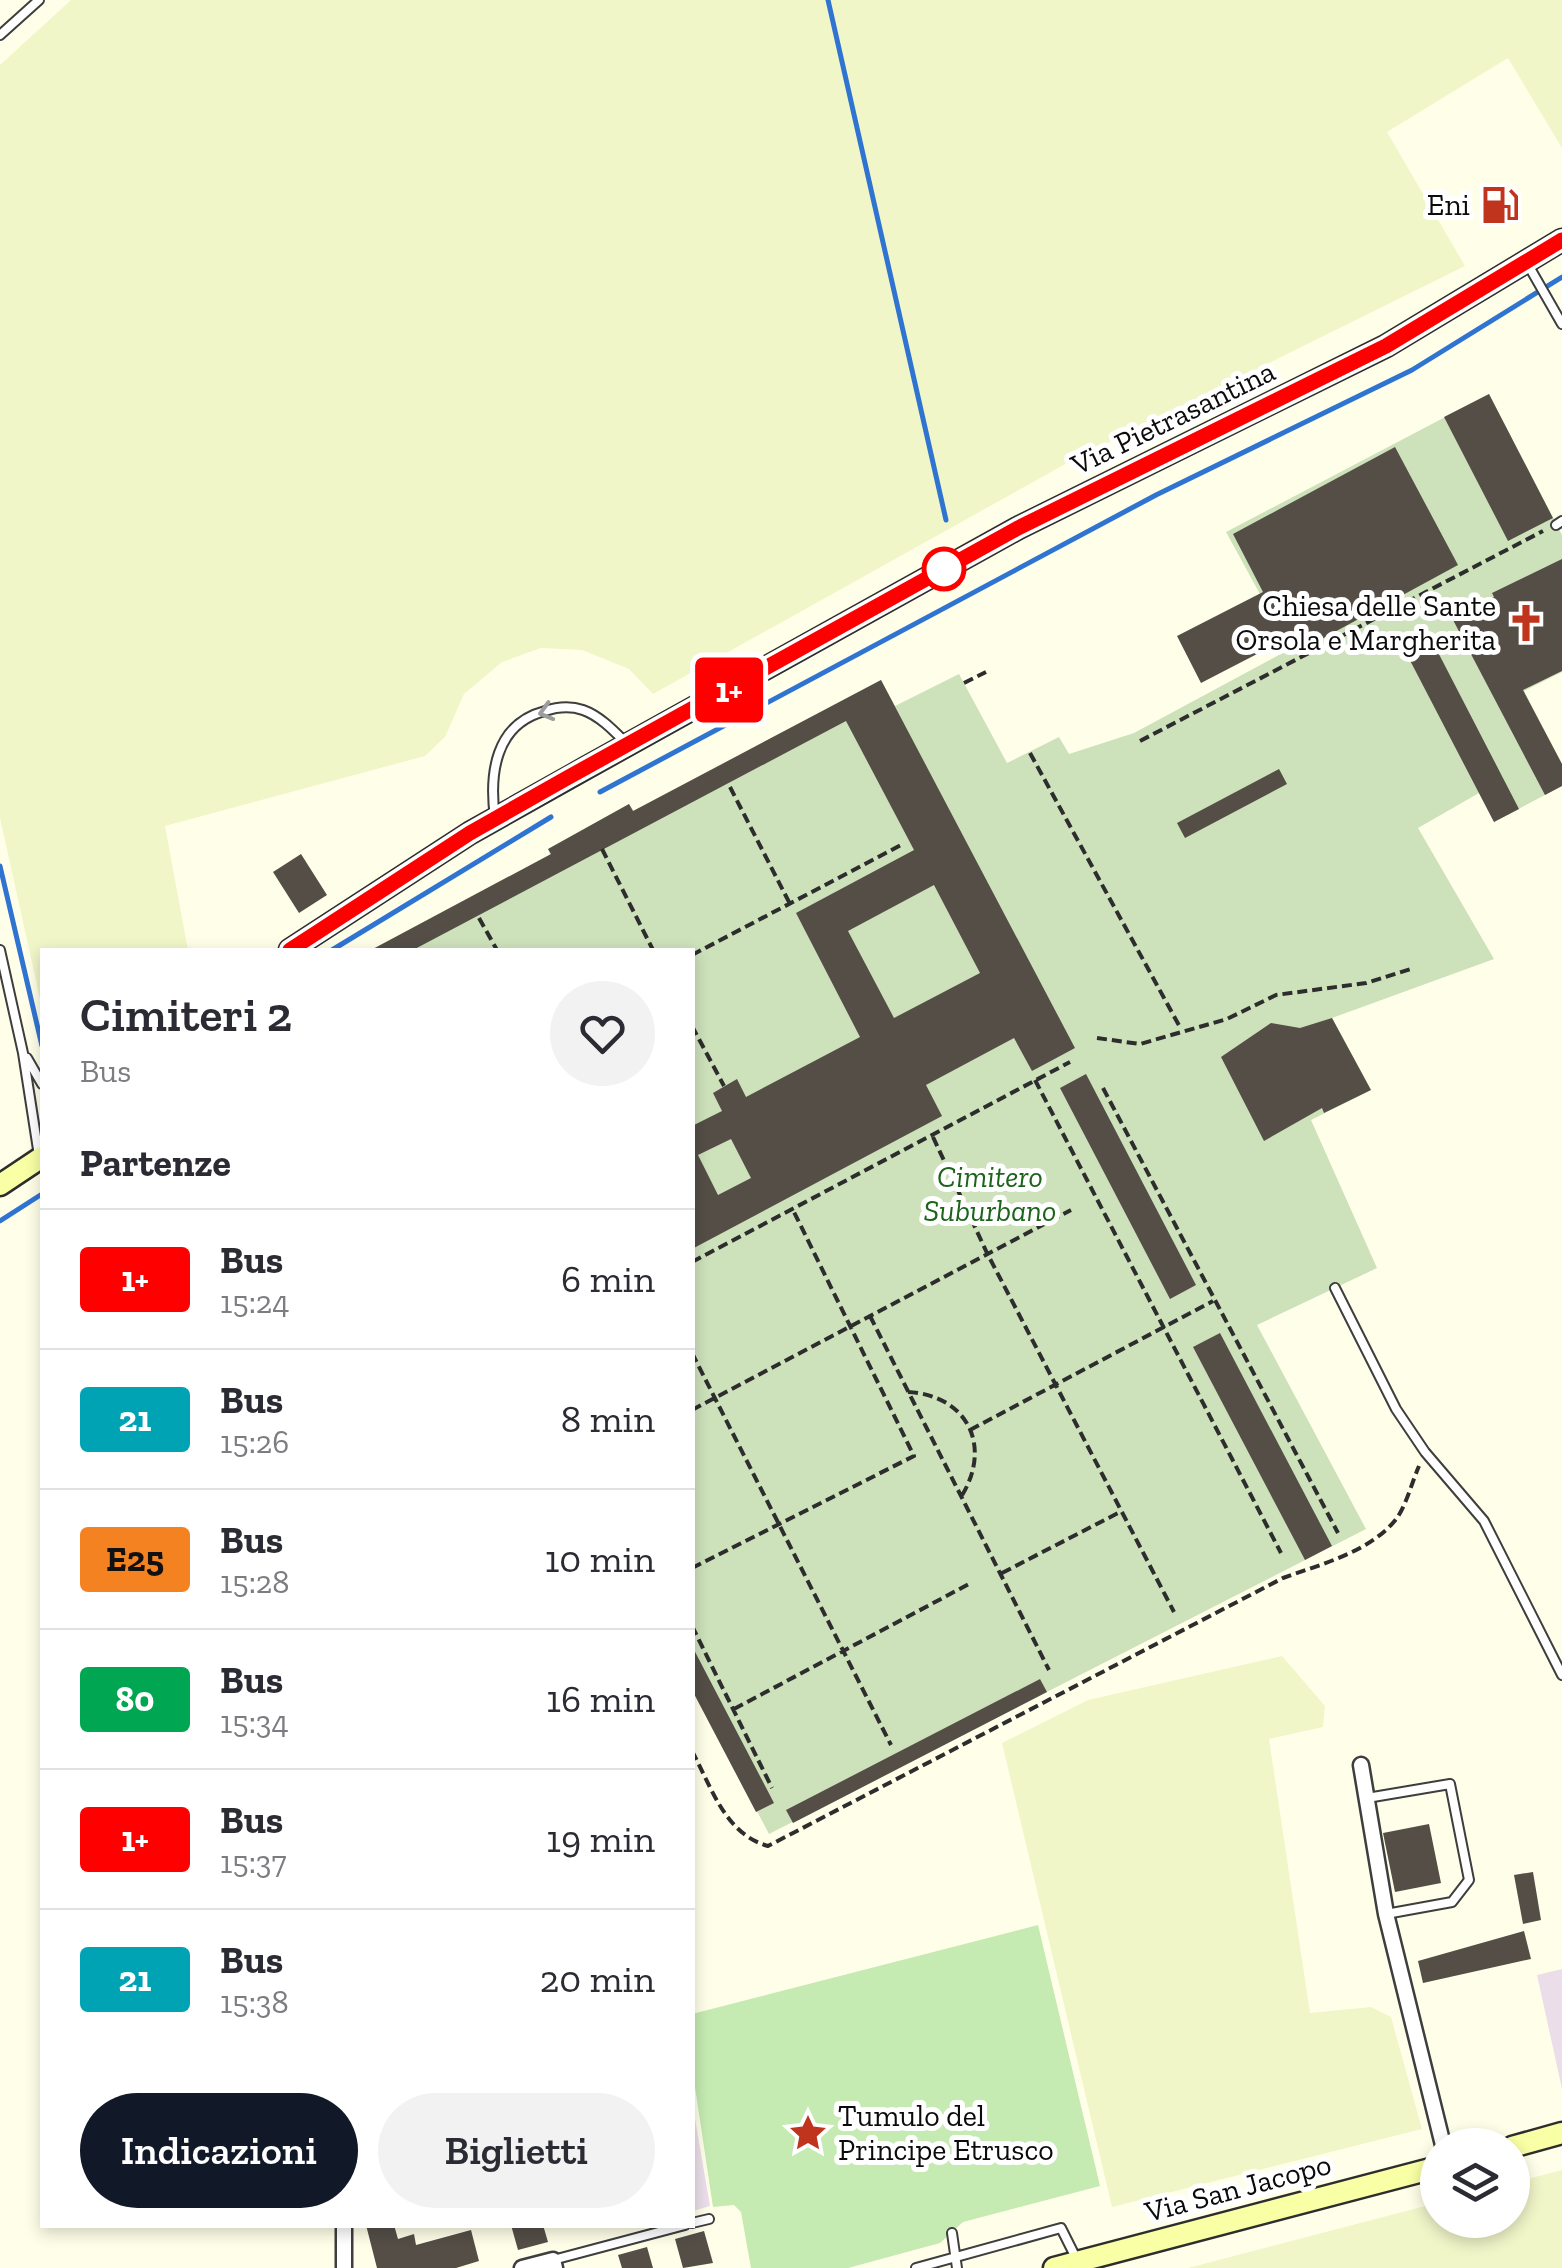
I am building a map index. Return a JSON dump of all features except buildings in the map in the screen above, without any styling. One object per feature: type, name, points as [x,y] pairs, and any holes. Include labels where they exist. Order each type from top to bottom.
[{"type":"street","name":"Via Pietrasantina","points":[[301,947],[496,819],[1018,528],[1386,346],[1531,269],[1562,240]]},
{"type":"street","points":[[0,1185],[40,1159]]},
{"type":"street","points":[[1361,1765],[1386,1914],[1439,2128]]},
{"type":"street","points":[[1530,2141],[1562,2133]]},
{"type":"street","name":"Via San Jacopo","points":[[1054,2268],[1420,2172]]},
{"type":"street","points":[[344,2228],[344,2268]]},
{"type":"street","points":[[522,2268],[554,2264]]},
{"type":"lane","points":[[0,35],[39,0]]},
{"type":"lane","points":[[1531,269],[1561,319]]},
{"type":"lane","points":[[496,819],[492,789],[498,750],[510,730],[533,714],[562,707],[585,710],[630,746]]},
{"type":"lane","points":[[0,950],[24,1052],[40,1152]]},
{"type":"lane","points":[[24,1052],[40,1080]]},
{"type":"lane","points":[[1335,1288],[1396,1409],[1425,1452],[1484,1520],[1562,1675]]},
{"type":"lane","points":[[1367,1798],[1450,1784],[1469,1880],[1452,1902],[1386,1914]]},
{"type":"lane","points":[[695,2222],[710,2218]]},
{"type":"lane","points":[[554,2264],[675,2228]]},
{"type":"lane","points":[[916,2268],[1061,2228],[1078,2262]]},
{"type":"lane","points":[[952,2232],[957,2268]]},
{"type":"path","points":[[1140,741],[1559,523]]},
{"type":"path","points":[[964,682],[986,672]]},
{"type":"path","points":[[1030,753],[1182,1029]]},
{"type":"path","points":[[730,787],[790,904]]},
{"type":"path","points":[[695,953],[903,844]]},
{"type":"path","points":[[602,849],[651,948]]},
{"type":"path","points":[[479,918],[495,948]]},
{"type":"path","points":[[1096,1038],[1140,1044],[1182,1029],[1227,1020],[1276,995],[1366,983],[1414,968]]},
{"type":"path","points":[[695,1032],[724,1086]]},
{"type":"path","points":[[695,1260],[1070,1062]]},
{"type":"path","points":[[1035,1080],[1281,1553]]},
{"type":"path","points":[[1102,1088],[1338,1532]]},
{"type":"path","points":[[932,1137],[1174,1612]]},
{"type":"path","points":[[695,1567],[914,1456],[793,1210]]},
{"type":"path","points":[[695,1408],[1072,1210]]},
{"type":"path","points":[[970,1430],[1214,1301]]},
{"type":"path","points":[[870,1316],[1049,1670]]},
{"type":"path","points":[[695,1359],[891,1744]]},
{"type":"path","points":[[908,1392],[943,1398],[958,1410],[970,1430],[977,1452],[969,1484],[961,1496]]},
{"type":"path","points":[[695,1757],[732,1826],[748,1840],[768,1846],[1284,1578],[1383,1534],[1399,1514],[1425,1452]]},
{"type":"path","points":[[1000,1574],[1122,1512]]},
{"type":"path","points":[[734,1709],[969,1584]]},
{"type":"path","points":[[695,1632],[772,1788]]},
{"type":"shaded area","points":[[1562,1969],[1562,2089],[1537,1975]]},
{"type":"shaded area","points":[[695,2119],[710,2206],[695,2210]]},
{"type":"green space","points":[[71,0],[1562,0],[1562,148],[1508,58],[1387,132],[1465,266],[1069,462],[653,694],[629,669],[582,650],[541,648],[502,662],[464,694],[445,737],[425,756],[165,826],[188,948],[40,948],[40,999],[0,818],[0,65]]},
{"type":"green space","name":"Cimitero Suburbano","points":[[1489,394],[1562,535],[1562,672],[1524,691],[1562,764],[1562,786],[1494,822],[1479,793],[1418,828],[1494,959],[1332,1018],[1371,1090],[1311,1120],[1377,1268],[1257,1325],[1366,1529],[769,1834],[695,1693],[695,948],[375,948],[550,855],[548,849],[629,804],[634,811],[881,680],[895,706],[959,674],[1007,763],[1059,737],[1069,754],[1134,733],[1290,649],[1226,532]]},
{"type":"green space","points":[[1282,1656],[1325,1706],[1323,1727],[1269,1739],[1310,2013],[1371,2007],[1391,2017],[1420,2130],[1112,2207],[1002,1743],[1088,1700]]},
{"type":"green space","points":[[1038,1925],[1100,2186],[963,2222],[940,2243],[848,2268],[751,2268],[741,2212],[734,2205],[713,2207],[695,2087],[695,2013]]},
{"type":"green space","points":[[1562,2170],[1562,2268],[1188,2268],[1420,2207],[1420,2238],[1530,2238],[1530,2178]]},
{"type":"waterway","points":[[828,0],[946,520]]},
{"type":"waterway","points":[[600,792],[1156,495],[1412,370],[1562,277]]},
{"type":"waterway","points":[[335,948],[551,817]]},
{"type":"waterway","points":[[0,866],[40,1037]]},
{"type":"waterway","points":[[0,1221],[40,1195]]},
{"type":"bus line","name":"1+","points":[[293,948],[470,833],[567,778],[671,724],[1018,528],[1386,346],[1562,240]]},
{"type":"place","name":"Eni","points":[[1500,205]]},
{"type":"place","name":"Chiesa delle Sante Orsola e Margherita","points":[[1526,623]]},
{"type":"place","name":"Tumulo del Principe Etrusco","points":[[808,2133]]}]
